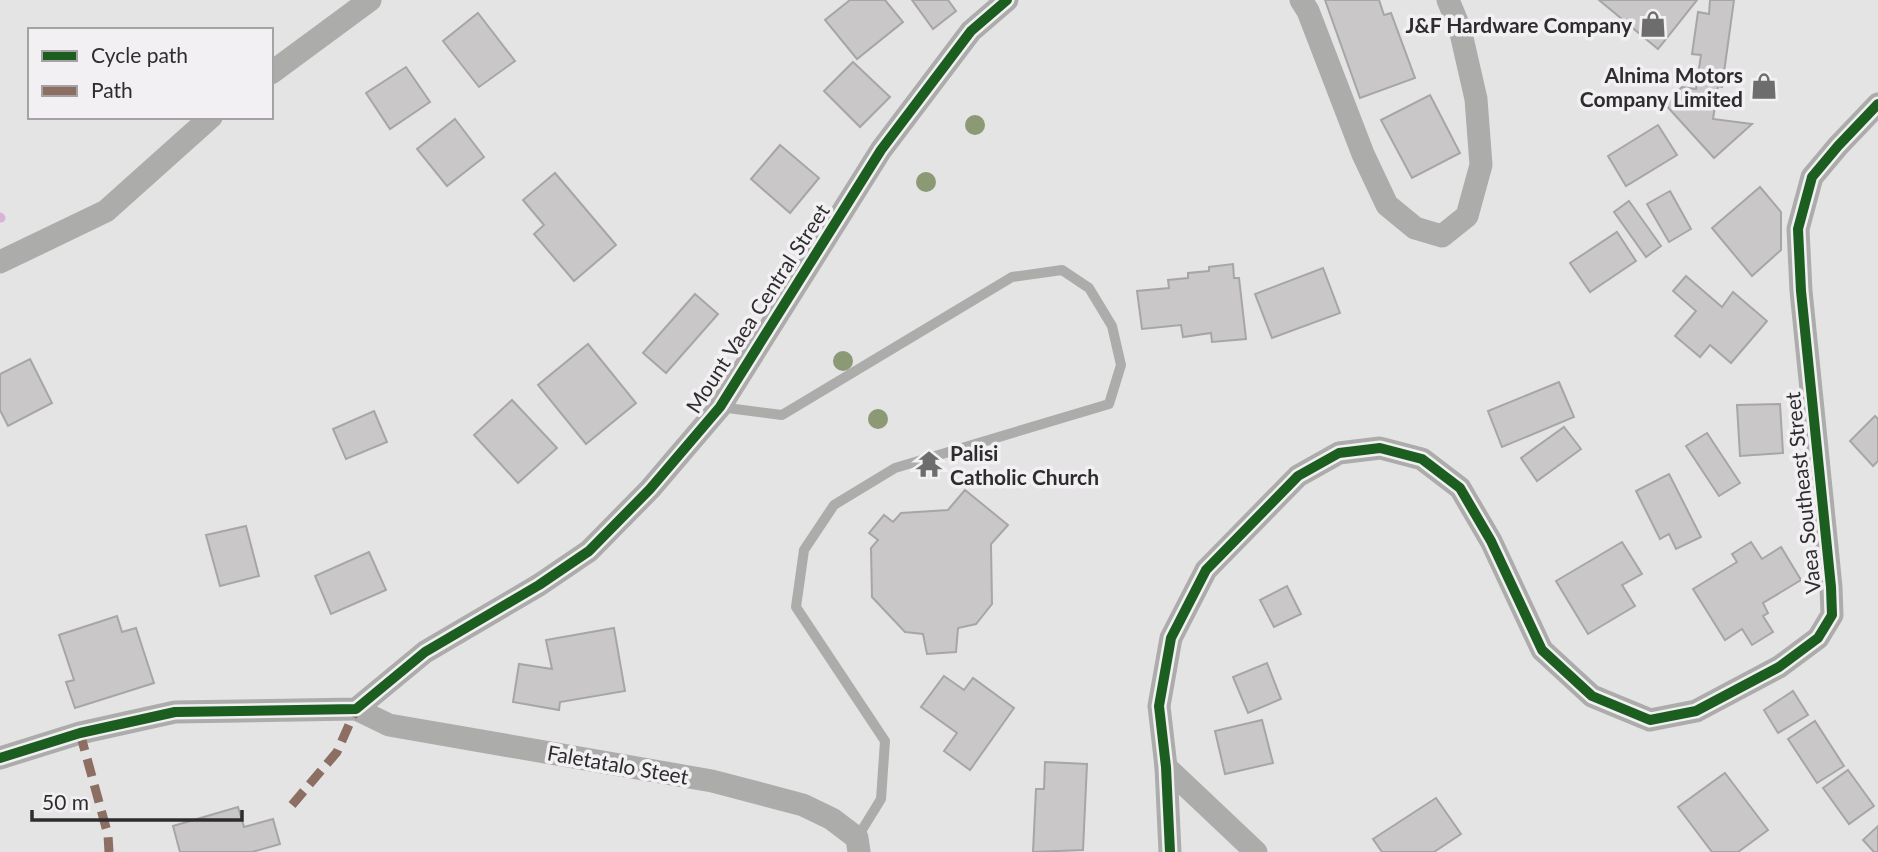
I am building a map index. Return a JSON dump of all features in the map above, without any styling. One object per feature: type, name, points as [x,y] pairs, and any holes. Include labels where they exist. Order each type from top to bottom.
[{"type":"street","points":[[273,72],[370,0]]},
{"type":"street","name":"Mount Vaea Central Street","points":[[356,709],[425,652],[539,585],[589,551],[650,489],[720,407],[881,150],[971,31],[1007,0]]},
{"type":"street","points":[[1301,0],[1363,154],[1387,205],[1415,228],[1442,236],[1467,216],[1481,165],[1476,99],[1460,30],[1448,0]]},
{"type":"street","name":"Vaea Southeast Street","points":[[1170,852],[1167,767],[1159,705],[1171,638],[1206,570],[1298,476],[1339,453],[1380,448],[1422,459],[1460,488],[1492,541],[1542,650],[1592,696],[1650,720],[1696,711],[1779,667],[1818,638],[1832,615],[1832,587],[1801,291],[1798,229],[1812,177],[1878,104]]},
{"type":"street","points":[[0,262],[106,211],[209,119]]},
{"type":"street","points":[[0,758],[80,733],[175,712],[356,709]]},
{"type":"street","name":"Faletatalo Steet","points":[[356,709],[389,725],[712,781],[803,805],[832,819],[858,845]]},
{"type":"street","points":[[1167,767],[1256,852]]},
{"type":"lane","points":[[720,407],[782,415],[1012,277],[1062,270],[1089,288],[1112,326],[1121,365],[1109,404],[895,468],[834,505],[804,550],[796,607],[885,741],[881,799],[858,845]]},
{"type":"building","points":[[850,0],[885,0],[903,22],[857,59],[825,20]]},
{"type":"building","points":[[912,0],[948,0],[956,11],[933,29]]},
{"type":"building","points":[[1325,0],[1379,0],[1384,15],[1391,13],[1415,78],[1360,98]]},
{"type":"building","name":"J&F Hardware Company","points":[[1599,0],[1697,0],[1658,49]]},
{"type":"building","points":[[1710,0],[1734,0],[1722,87],[1718,86],[1713,119],[1752,124],[1714,158],[1664,103],[1682,87],[1696,89],[1701,55],[1692,54],[1698,12],[1709,14]]},
{"type":"building","points":[[478,13],[515,61],[479,87],[443,41]]},
{"type":"building","points":[[853,62],[890,97],[860,127],[824,91]]},
{"type":"building","points":[[406,67],[430,102],[390,129],[366,93]]},
{"type":"building","points":[[1430,95],[1460,153],[1412,178],[1381,120]]},
{"type":"building","points":[[455,119],[484,157],[447,186],[417,149]]},
{"type":"building","points":[[1658,125],[1677,155],[1626,186],[1608,156]]},
{"type":"building","points":[[780,145],[819,178],[790,213],[751,179]]},
{"type":"building","points":[[555,173],[616,245],[574,281],[534,234],[544,225],[523,200]]},
{"type":"building","points":[[1760,187],[1781,212],[1781,250],[1752,276],[1712,228]]},
{"type":"building","points":[[1670,191],[1691,229],[1669,242],[1647,204]]},
{"type":"building","points":[[1629,201],[1661,246],[1646,257],[1614,212]]},
{"type":"building","points":[[1617,232],[1636,261],[1590,292],[1570,263]]},
{"type":"building","points":[[1233,264],[1234,278],[1239,278],[1246,339],[1212,342],[1211,333],[1183,337],[1181,325],[1142,329],[1137,291],[1169,288],[1168,280],[1188,278],[1188,273],[1209,271],[1209,267]]},
{"type":"building","points":[[1323,268],[1340,313],[1272,338],[1255,294]]},
{"type":"building","points":[[1686,276],[1722,307],[1733,292],[1767,321],[1731,363],[1710,345],[1700,357],[1675,336],[1696,311],[1673,291]]},
{"type":"building","points":[[695,294],[718,314],[666,373],[643,353]]},
{"type":"building","points":[[588,344],[636,403],[586,444],[538,385]]},
{"type":"building","points":[[30,359],[52,403],[8,426],[0,410],[0,374]]},
{"type":"building","points":[[1559,382],[1574,417],[1502,447],[1488,411]]},
{"type":"building","points":[[512,400],[557,448],[518,483],[474,435]]},
{"type":"building","points":[[1780,404],[1783,453],[1740,456],[1737,405]]},
{"type":"building","points":[[374,411],[387,442],[346,459],[333,429]]},
{"type":"building","points":[[1875,416],[1878,419],[1878,461],[1873,466],[1850,441]]},
{"type":"building","points":[[1564,427],[1581,449],[1537,481],[1521,458]]},
{"type":"building","points":[[1707,433],[1740,483],[1719,496],[1686,446]]},
{"type":"building","points":[[1669,474],[1701,537],[1676,549],[1669,534],[1660,539],[1636,491]]},
{"type":"building","points":[[965,490],[1008,525],[991,544],[992,604],[976,624],[958,628],[956,652],[927,654],[923,634],[905,632],[872,597],[871,548],[878,540],[869,533],[884,515],[893,522],[901,513],[948,510]]},
{"type":"building","points":[[246,526],[259,576],[220,586],[206,535]]},
{"type":"building","points":[[1622,542],[1642,574],[1622,585],[1635,606],[1588,634],[1556,581]]},
{"type":"building","points":[[1751,542],[1762,559],[1781,547],[1801,580],[1763,603],[1768,613],[1763,616],[1773,632],[1752,645],[1742,629],[1725,640],[1693,589],[1737,562],[1732,554]]},
{"type":"building","points":[[369,552],[386,590],[331,614],[315,576]]},
{"type":"building","points":[[1287,586],[1301,614],[1274,627],[1260,600]]},
{"type":"building","points":[[117,616],[122,632],[136,628],[154,683],[75,708],[66,682],[74,680],[59,635]]},
{"type":"building","points":[[614,628],[625,691],[560,702],[559,710],[513,702],[519,664],[552,669],[546,640]]},
{"type":"building","points":[[1267,663],[1281,699],[1248,713],[1233,677]]},
{"type":"building","points":[[944,676],[964,690],[973,678],[1014,708],[970,770],[944,751],[957,733],[921,707]]},
{"type":"building","points":[[1793,691],[1808,715],[1778,733],[1764,710]]},
{"type":"building","points":[[1262,720],[1273,763],[1225,774],[1215,731]]},
{"type":"building","points":[[1815,721],[1844,766],[1817,783],[1788,739]]},
{"type":"building","points":[[1045,762],[1087,764],[1083,850],[1033,852],[1036,789],[1044,789]]},
{"type":"building","points":[[1848,770],[1874,806],[1849,824],[1823,788]]},
{"type":"building","points":[[1725,773],[1768,830],[1738,852],[1712,852],[1678,807]]},
{"type":"building","points":[[1436,798],[1461,834],[1434,852],[1382,852],[1373,839]]},
{"type":"building","points":[[238,807],[244,827],[273,819],[280,844],[252,852],[180,852],[173,826]]},
{"type":"building","points":[[1878,826],[1878,852],[1874,852],[1863,840]]},
{"type":"marked path","points":[[292,805],[337,752],[356,709]]},
{"type":"marked path","points":[[80,733],[108,835],[109,852]]},
{"type":"cycle path","points":[[0,758],[80,733],[175,712],[356,709],[425,652],[539,585],[589,551],[650,489],[720,407],[881,150],[971,31],[1007,0]]},
{"type":"cycle path","points":[[1170,852],[1166,767],[1159,706],[1171,638],[1206,570],[1298,476],[1339,453],[1380,448],[1422,459],[1460,488],[1491,541],[1542,650],[1592,696],[1650,720],[1696,711],[1779,667],[1818,638],[1832,615],[1831,587],[1801,291],[1798,229],[1812,177],[1878,104]]},
{"type":"place","name":"J&F Hardware Company","points":[[1653,24]]},
{"type":"place","name":"Alnima Motors Company Limited","points":[[1764,86]]},
{"type":"place","name":"Palisi Catholic Church","points":[[929,464]]}]
